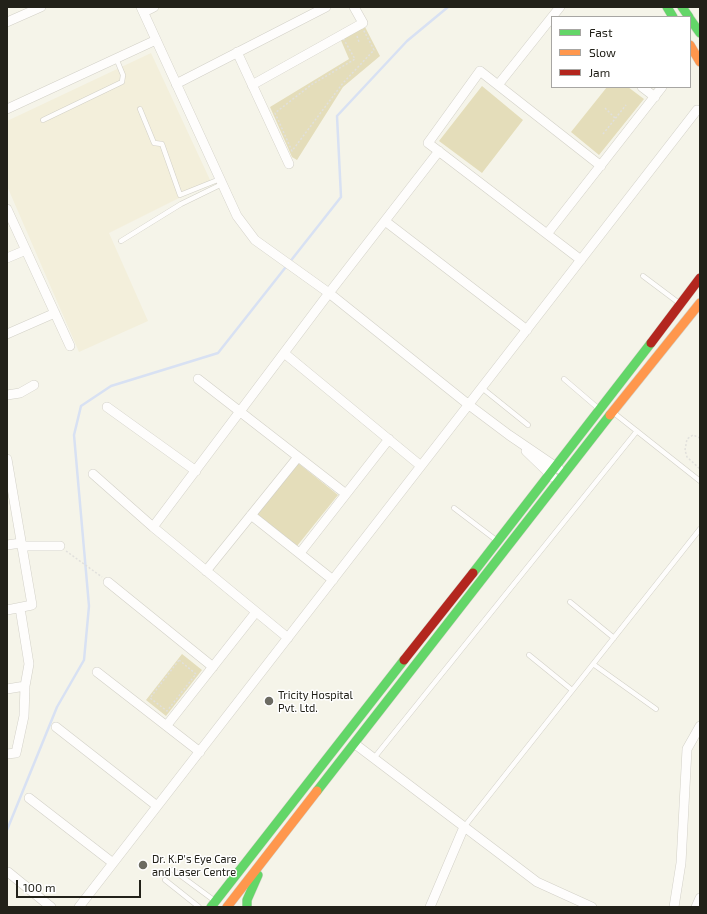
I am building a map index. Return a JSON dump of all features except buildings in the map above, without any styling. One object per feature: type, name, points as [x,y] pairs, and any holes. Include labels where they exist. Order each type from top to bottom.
[{"type":"main road","points":[[667,7],[672,16]]},
{"type":"main road","points":[[682,7],[688,16]]},
{"type":"main road","points":[[691,21],[700,33]]},
{"type":"main road","points":[[691,47],[700,62]]},
{"type":"main road","points":[[216,905],[600,410],[700,278]]},
{"type":"main road","points":[[227,907],[565,473],[700,303]]},
{"type":"main road","points":[[247,907],[247,900],[266,856]]},
{"type":"street","points":[[7,22],[41,7]]},
{"type":"street","points":[[154,7],[142,10],[237,216],[255,240],[329,293],[469,405],[509,435],[565,473]]},
{"type":"street","points":[[176,84],[326,7]]},
{"type":"street","points":[[252,85],[363,23],[354,7]]},
{"type":"street","points":[[553,16],[560,7]]},
{"type":"street","points":[[498,86],[551,18]]},
{"type":"street","points":[[7,109],[156,40]]},
{"type":"street","points":[[237,52],[289,164]]},
{"type":"street","points":[[581,260],[428,143],[480,71],[601,166]]},
{"type":"street","points":[[643,88],[654,97]]},
{"type":"street","points":[[547,234],[661,88]]},
{"type":"street","points":[[79,907],[697,110]]},
{"type":"street","points":[[154,527],[329,293],[439,151]]},
{"type":"street","points":[[7,209],[70,346]]},
{"type":"street","points":[[385,221],[527,330]]},
{"type":"street","points":[[7,258],[26,250]]},
{"type":"street","points":[[7,334],[55,313]]},
{"type":"street","points":[[284,353],[421,466]]},
{"type":"street","points":[[198,379],[346,494]]},
{"type":"street","points":[[7,395],[20,393],[34,385]]},
{"type":"street","points":[[107,406],[196,471]]},
{"type":"street","points":[[509,435],[559,481]]},
{"type":"street","points":[[300,553],[389,439]]},
{"type":"street","points":[[206,571],[298,457]]},
{"type":"street","points":[[7,459],[32,605],[7,610]]},
{"type":"street","points":[[93,474],[206,571],[288,638]]},
{"type":"street","points":[[251,515],[333,580]]},
{"type":"street","points":[[7,545],[60,546]]},
{"type":"street","points":[[108,582],[213,667]]},
{"type":"street","points":[[7,754],[16,753],[24,716],[25,686],[29,664],[20,608]]},
{"type":"street","points":[[167,725],[256,612]]},
{"type":"street","points":[[97,672],[200,752]]},
{"type":"street","points":[[7,689],[25,686]]},
{"type":"street","points":[[674,907],[681,863],[687,749],[700,726]]},
{"type":"street","points":[[56,727],[157,806]]},
{"type":"street","points":[[355,744],[537,882],[592,907]]},
{"type":"street","points":[[29,798],[113,863]]},
{"type":"street","points":[[430,907],[464,827]]},
{"type":"street","points":[[8,872],[51,907]]},
{"type":"street","points":[[696,907],[700,898]]},
{"type":"lane","points":[[43,120],[122,82],[123,75],[116,58]]},
{"type":"lane","points":[[140,109],[154,143],[162,144],[180,195],[221,182]]},
{"type":"lane","points":[[121,241],[181,204],[221,182]]},
{"type":"lane","points":[[643,276],[680,304]]},
{"type":"lane","points":[[564,379],[600,410]]},
{"type":"lane","points":[[482,388],[528,425]]},
{"type":"lane","points":[[613,412],[700,481]]},
{"type":"lane","points":[[374,758],[637,431]]},
{"type":"lane","points":[[454,508],[498,541]]},
{"type":"lane","points":[[464,827],[700,529]]},
{"type":"lane","points":[[570,602],[614,638]]},
{"type":"lane","points":[[529,655],[572,690]]},
{"type":"lane","points":[[593,664],[656,708]]},
{"type":"lane","points":[[173,870],[216,905]]},
{"type":"lane","points":[[165,880],[199,907]]},
{"type":"path","points":[[362,27],[374,50],[343,83],[292,151],[275,113],[311,85],[355,59],[343,38],[362,27]]},
{"type":"path","points":[[603,134],[626,105]]},
{"type":"path","points":[[605,108],[615,118]]},
{"type":"path","points":[[700,438],[693,435],[687,439],[685,450],[687,457],[700,469]]},
{"type":"path","points":[[60,546],[108,582]]},
{"type":"path","points":[[179,660],[196,674],[168,711],[150,698],[179,660]]},
{"type":"shaded area","points":[[364,25],[380,56],[343,87],[297,160],[292,157],[270,107],[349,59],[340,38]]},
{"type":"shaded area","points":[[151,53],[211,182],[109,233],[148,321],[79,352],[7,186],[7,121]]},
{"type":"shaded area","points":[[482,86],[523,120],[482,173],[439,141]]},
{"type":"shaded area","points":[[606,88],[629,88],[644,99],[599,155],[571,132]]},
{"type":"shaded area","points":[[298,463],[338,495],[297,546],[257,514]]},
{"type":"shaded area","points":[[182,654],[202,670],[166,716],[146,700]]},
{"type":"waterway","points":[[7,830],[57,707],[84,660],[89,606],[74,435],[81,406],[111,386],[218,353],[341,197],[337,116],[407,41],[448,7]]},
{"type":"traffic: fast","points":[[667,7],[672,16]]},
{"type":"traffic: fast","points":[[682,7],[688,16]]},
{"type":"traffic: fast","points":[[691,20],[700,33]]},
{"type":"traffic: fast","points":[[473,573],[651,343]]},
{"type":"traffic: fast","points":[[317,791],[610,415]]},
{"type":"traffic: fast","points":[[211,907],[404,660]]},
{"type":"traffic: fast","points":[[247,907],[247,900],[258,875]]},
{"type":"traffic: slow","points":[[691,47],[700,62]]},
{"type":"traffic: slow","points":[[610,415],[700,303]]},
{"type":"traffic: slow","points":[[227,907],[317,791]]},
{"type":"traffic: jam","points":[[651,343],[700,278]]},
{"type":"traffic: jam","points":[[404,660],[473,573]]},
{"type":"place","name":"Tricity Hospital Pvt. Ltd.","points":[[269,701]]},
{"type":"place","name":"Dr. K.P's Eye Care and Laser Centre","points":[[143,865]]}]
